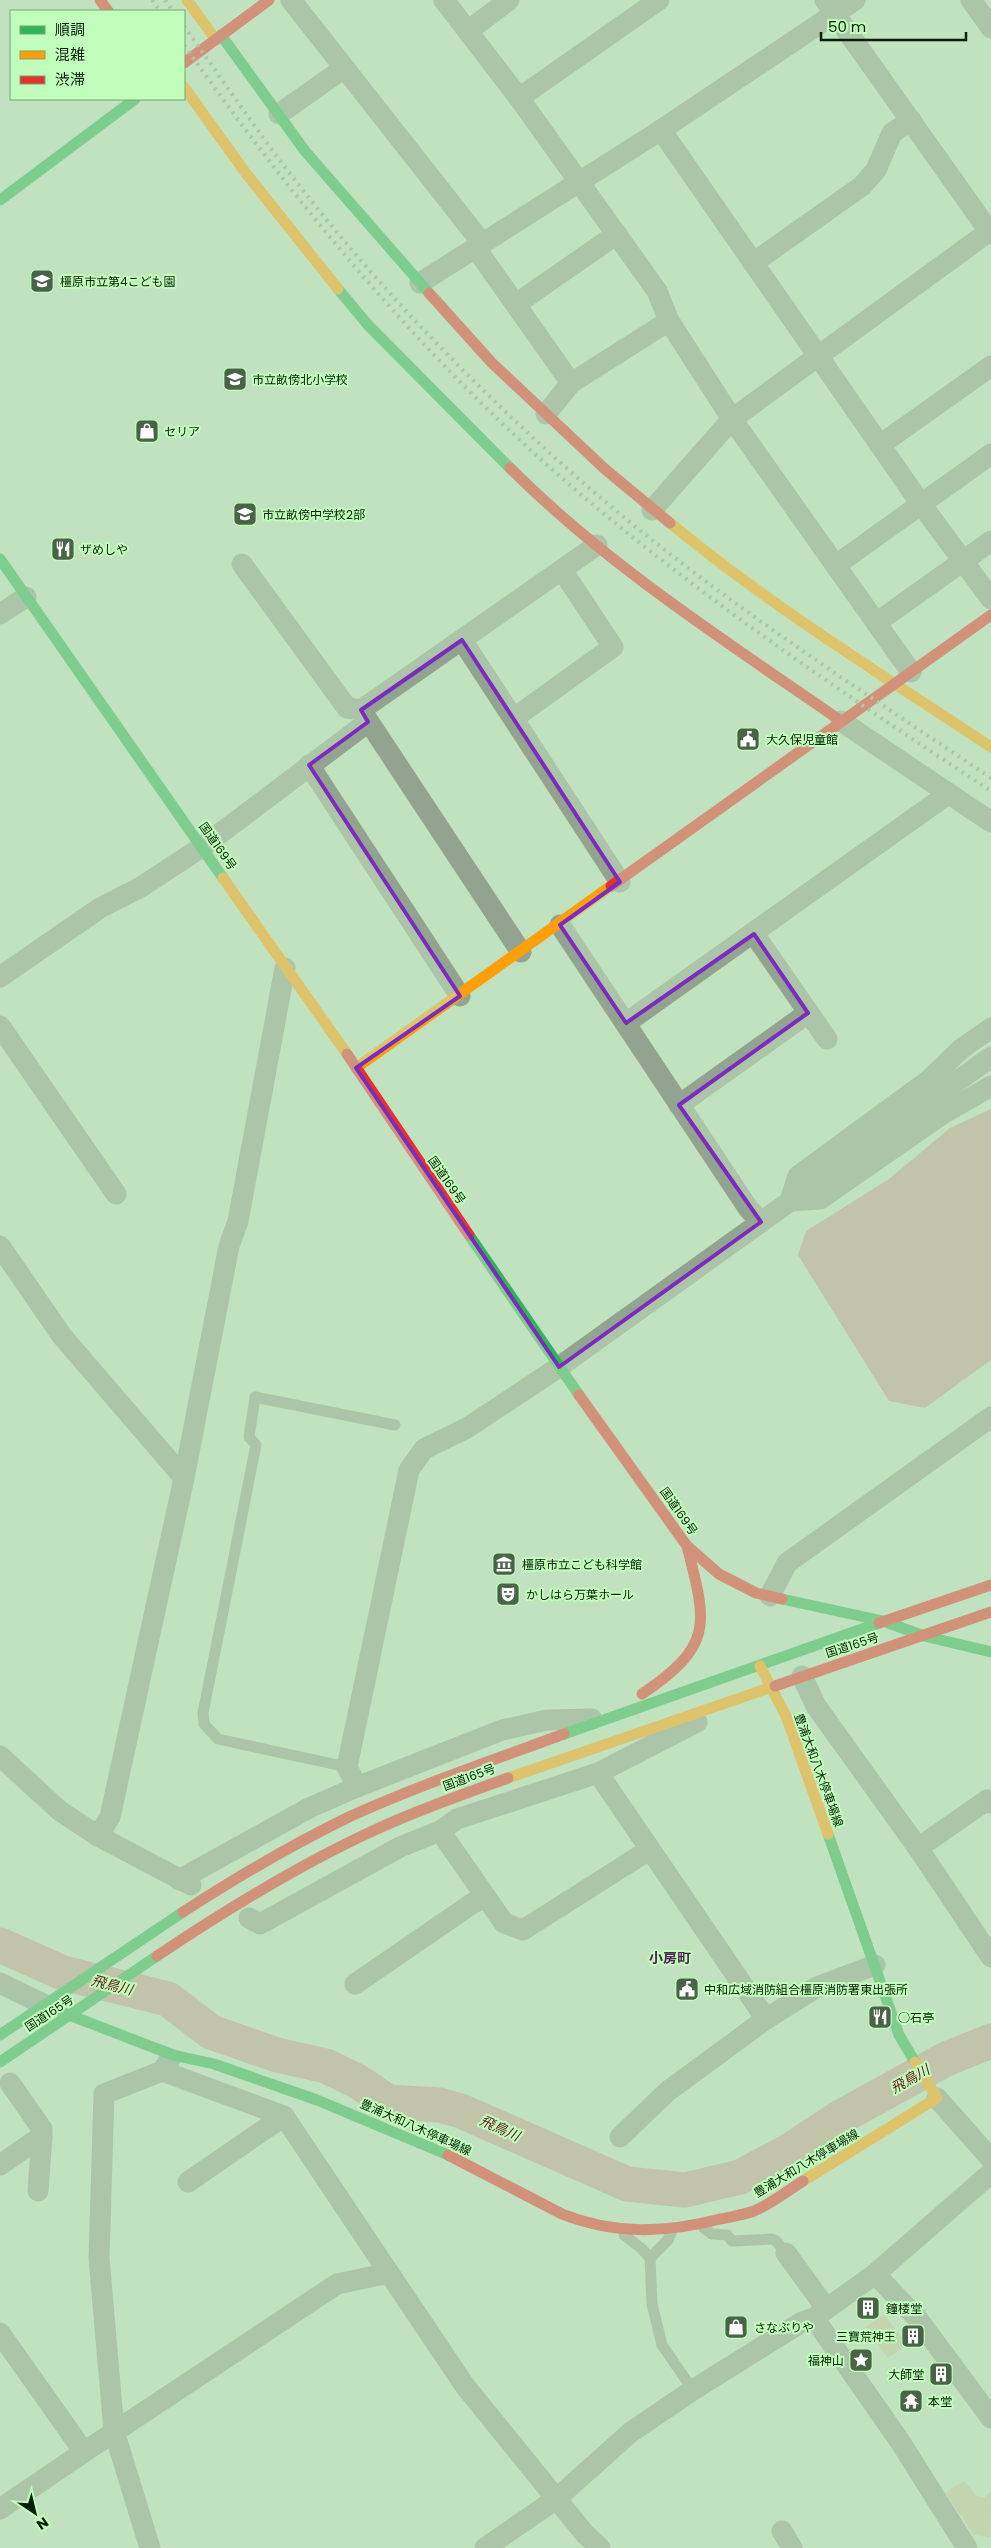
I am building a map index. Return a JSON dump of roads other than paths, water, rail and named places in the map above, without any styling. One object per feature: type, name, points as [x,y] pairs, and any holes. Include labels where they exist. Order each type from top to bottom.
[{"type":"main road","points":[[187,0],[342,195],[492,363],[546,414],[652,510],[724,567],[793,616],[902,678],[991,747]]},
{"type":"main road","points":[[185,62],[269,0]]},
{"type":"main road","points":[[185,87],[245,172],[327,277],[383,342],[523,481],[597,545],[677,607],[841,721]]},
{"type":"main road","points":[[0,200],[134,100]]},
{"type":"main road","name":"国道169号","points":[[0,559],[356,1068],[559,1367],[687,1546],[719,1574],[756,1593],[883,1621],[924,1636],[991,1652]]},
{"type":"main road","points":[[356,1068],[560,925],[841,721],[991,615]]},
{"type":"main road","points":[[602,1719],[669,1678],[691,1654],[698,1642],[703,1618],[701,1600],[687,1546]]},
{"type":"main road","name":"国道165号","points":[[0,2035],[122,1953],[273,1858],[323,1830],[429,1783],[602,1719],[991,1585]]},
{"type":"main road","name":"国道165号","points":[[6,2077],[70,2016],[145,1964],[214,1918],[285,1876],[376,1829],[438,1803],[534,1768],[991,1612]]},
{"type":"main road","name":"豊浦大和八木停車場線","points":[[52,2000],[70,2016],[167,2063],[214,2064],[317,2100],[450,2156],[562,2214],[580,2221],[620,2230],[673,2229],[754,2211],[934,2094],[899,2034],[786,1716],[760,1664]]},
{"type":"street","points":[[290,0],[479,245],[516,304],[571,383]]},
{"type":"street","points":[[444,0],[519,98],[657,291],[668,321],[732,419],[876,623],[902,678]]},
{"type":"street","points":[[468,30],[509,0]]},
{"type":"street","points":[[519,98],[659,0]]},
{"type":"street","points":[[420,283],[579,180],[661,130],[830,7],[855,0]]},
{"type":"street","points":[[971,0],[991,28]]},
{"type":"street","points":[[652,510],[732,419],[817,355],[991,232],[830,7]]},
{"type":"street","points":[[279,114],[344,68]]},
{"type":"street","points":[[754,263],[862,186],[876,170],[892,133],[911,120]]},
{"type":"street","points":[[661,130],[921,504],[991,599]]},
{"type":"street","points":[[516,304],[617,234]]},
{"type":"street","points":[[546,414],[571,383],[668,321]]},
{"type":"street","points":[[880,445],[991,366]]},
{"type":"street","points":[[836,565],[991,454]]},
{"type":"street","points":[[876,623],[991,541]]},
{"type":"street","points":[[0,977],[100,908],[141,886],[202,846],[310,764],[364,716],[462,640],[597,545]]},
{"type":"street","points":[[242,564],[347,708],[364,716],[521,952]]},
{"type":"street","points":[[514,718],[613,647],[562,570]]},
{"type":"street","points":[[0,614],[26,597]]},
{"type":"street","points":[[462,640],[620,882]]},
{"type":"street","points":[[841,721],[991,822]]},
{"type":"street","points":[[310,764],[460,996]]},
{"type":"street","points":[[626,1023],[754,934],[948,794]]},
{"type":"street","points":[[560,925],[748,1208],[761,1222]]},
{"type":"street","points":[[754,934],[827,1039]]},
{"type":"street","points":[[98,1836],[110,1816],[184,1478],[229,1246],[238,1221],[285,968]]},
{"type":"street","points":[[679,1105],[808,1013]]},
{"type":"street","points":[[0,1026],[116,1194]]},
{"type":"street","points":[[790,1201],[798,1176],[929,1080],[961,1049],[991,1028]]},
{"type":"street","points":[[356,1786],[347,1767],[409,1470],[424,1450],[467,1428],[559,1367],[991,1057]]},
{"type":"street","points":[[790,1201],[820,1199],[941,1115],[991,1086]]},
{"type":"street","points":[[0,1246],[62,1336],[184,1478]]},
{"type":"street","points":[[770,1596],[787,1563],[991,1417]]},
{"type":"street","points":[[802,1676],[816,1706],[918,1848],[991,1957]]},
{"type":"street","points":[[249,1918],[260,1924],[400,1847],[440,1831],[457,1819],[598,1773],[696,1723],[714,1707]]},
{"type":"street","points":[[0,1756],[44,1798],[98,1836],[185,1883],[309,1808],[356,1786],[502,1730],[548,1720],[602,1719]]},
{"type":"street","points":[[598,1773],[766,2019]]},
{"type":"street","points":[[918,1848],[987,1800],[991,1803]]},
{"type":"street","points":[[440,1831],[504,1924],[523,1930],[649,1850]]},
{"type":"street","points":[[355,1984],[473,1903],[486,1898]]},
{"type":"street","points":[[620,2138],[668,2091],[766,2019],[817,1987],[875,1965]]},
{"type":"street","points":[[0,1983],[52,2000]]},
{"type":"street","points":[[150,2548],[114,2431],[99,2258],[104,2094],[167,2063],[284,2116],[465,2386],[585,2534],[600,2548]]},
{"type":"street","points":[[6,2077],[42,2129],[38,2191]]},
{"type":"street","points":[[934,2094],[991,2159]]},
{"type":"street","points":[[188,2182],[284,2116]]},
{"type":"street","points":[[0,2165],[42,2136]]},
{"type":"street","points":[[485,2548],[556,2499],[631,2432],[693,2390],[802,2322],[820,2313],[875,2274],[991,2173]]},
{"type":"street","points":[[786,2253],[820,2313],[967,2548]]},
{"type":"street","points":[[0,2509],[114,2431],[337,2284],[389,2273]]},
{"type":"street","points":[[875,2274],[917,2318],[991,2418]]},
{"type":"street","points":[[0,2333],[84,2452]]},
{"type":"lane","points":[[347,1767],[218,1739],[210,1733],[204,1724],[203,1712],[256,1445],[249,1437],[255,1397],[395,1425]]},
{"type":"lane","points":[[701,2224],[712,2234],[727,2236],[732,2241],[776,2241],[786,2253]]},
{"type":"lane","points":[[650,2258],[668,2240],[673,2229]]},
{"type":"lane","points":[[620,2230],[626,2238],[642,2249],[650,2258],[652,2304],[662,2345],[693,2390]]},
{"type":"waterway","name":"飛鳥川","points":[[0,1945],[63,1973],[168,1999],[211,2032],[277,2055],[326,2066],[357,2081],[388,2102],[440,2105],[461,2111],[627,2184],[685,2190],[740,2177],[789,2151],[839,2118],[946,2059],[991,2041]]},
{"type":"railway","points":[[152,0],[159,10]]},
{"type":"railway","points":[[165,0],[172,10]]},
{"type":"railway","points":[[185,27],[288,171],[357,256],[468,376],[547,451],[636,527],[734,602],[836,674],[991,778]]},
{"type":"railway","points":[[185,46],[274,167],[370,284],[473,395],[528,447],[633,538],[733,614],[886,722],[991,791]]},
{"type":"place","name":"橿原市立第4こども園","points":[[42,281]]},
{"type":"place","name":"市立畝傍北小学校","points":[[235,379]]},
{"type":"place","name":"セリア","points":[[147,431]]},
{"type":"place","name":"市立畝傍中学校2部","points":[[245,514]]},
{"type":"place","name":"ザめしや","points":[[63,549]]},
{"type":"place","name":"大久保児童館","points":[[748,739]]},
{"type":"place","name":"橿原市立こども科学館","points":[[504,1564]]},
{"type":"place","name":"かしはら万葉ホール","points":[[508,1594]]},
{"type":"place","name":"中和広域消防組合橿原消防署東出張所","points":[[687,1989]]},
{"type":"place","name":"○石亭","points":[[880,2017]]},
{"type":"place","name":"鐘楼堂","points":[[868,2308]]},
{"type":"place","name":"さなぶりや","points":[[736,2327]]},
{"type":"place","name":"三寶荒神王","points":[[913,2336]]},
{"type":"place","name":"福神山","points":[[861,2360]]},
{"type":"place","name":"大師堂","points":[[941,2374]]},
{"type":"place","name":"本堂","points":[[911,2401]]},
{"type":"district","name":"小房町","points":[[670,1958]]}]
